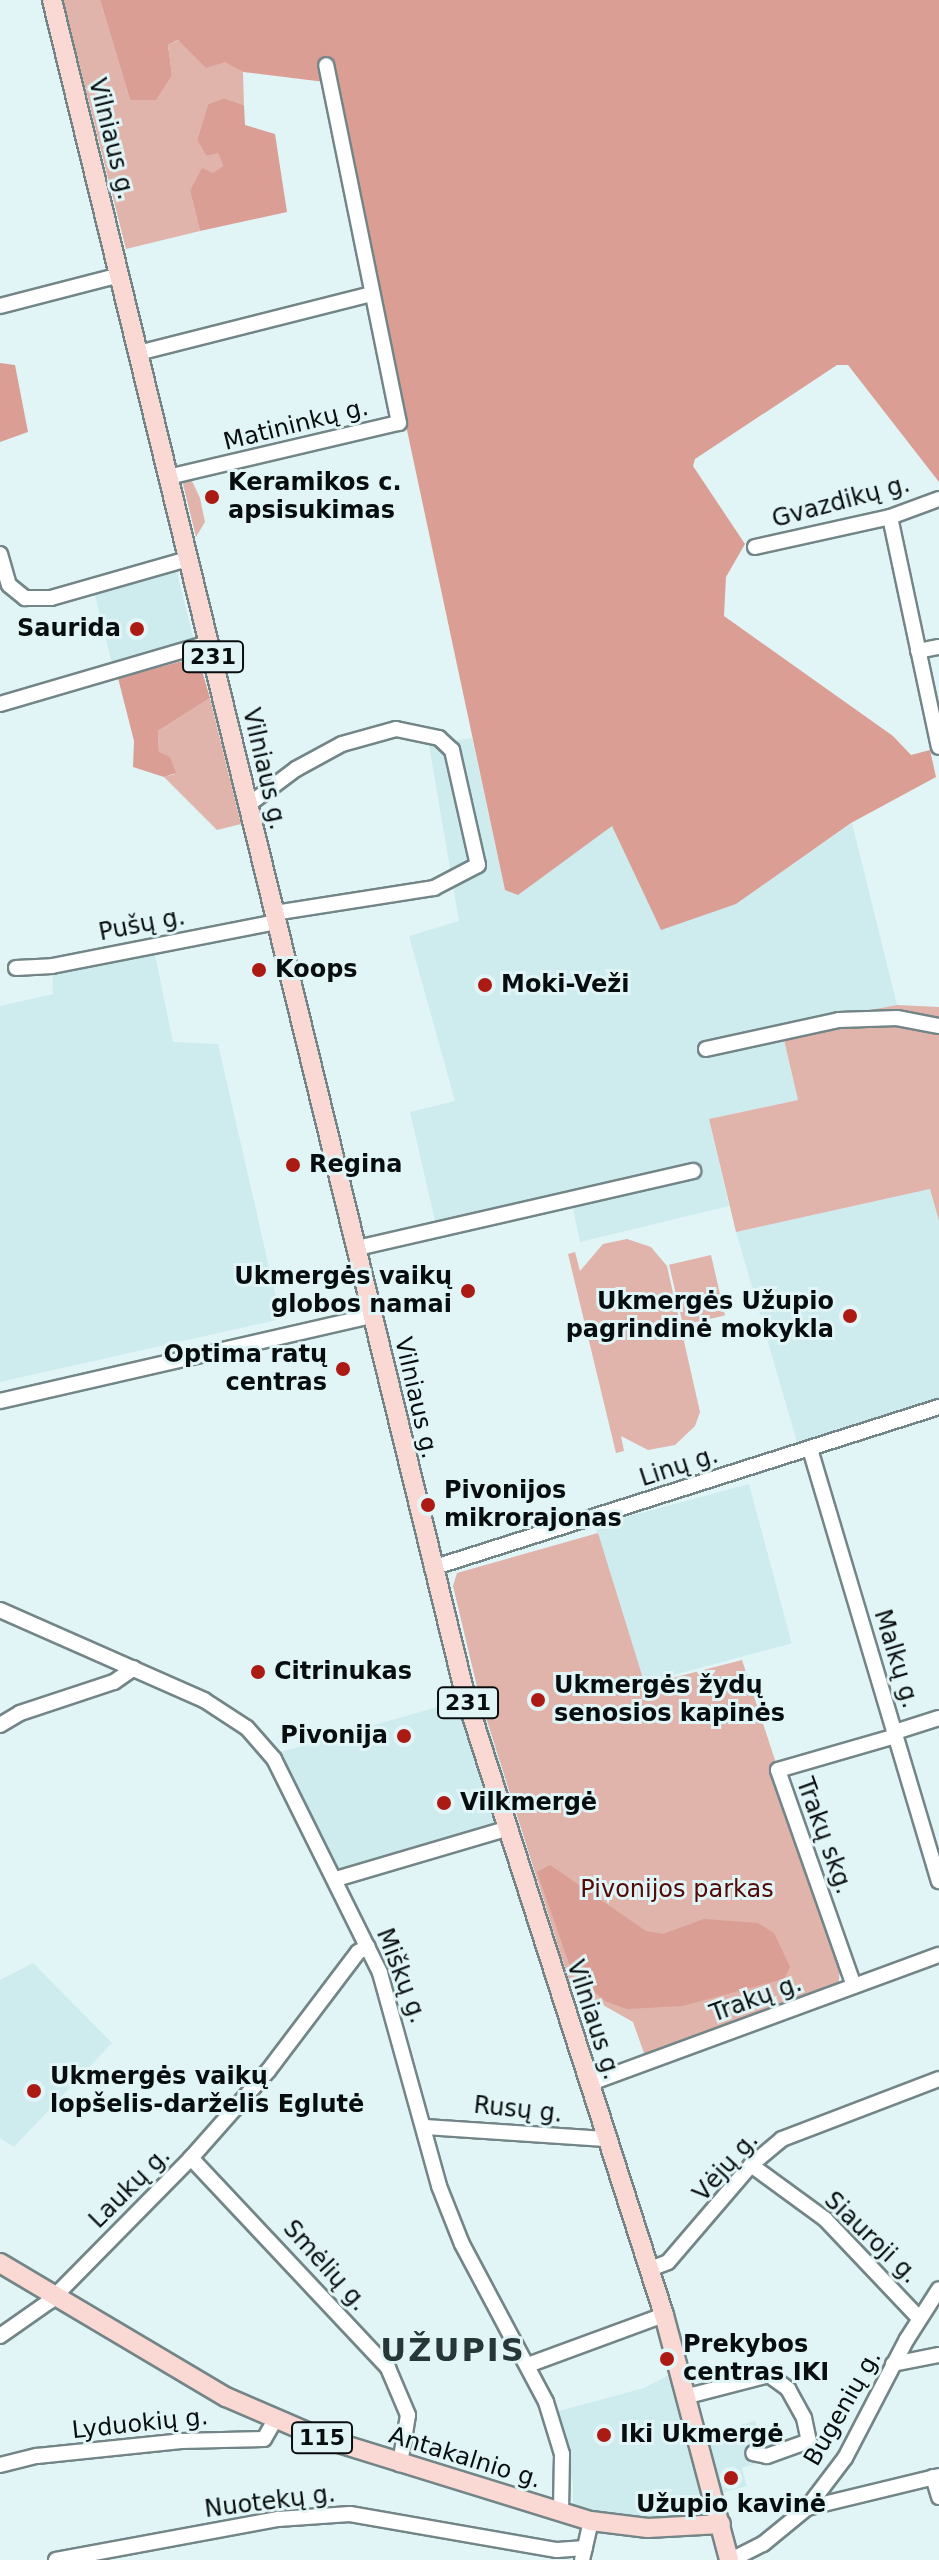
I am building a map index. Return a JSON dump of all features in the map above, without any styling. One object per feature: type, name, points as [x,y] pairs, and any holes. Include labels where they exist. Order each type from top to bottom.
[{"type":"main road","name":"Vilniaus g.","points":[[52,0],[357,1248],[432,1568],[506,1829],[664,2315],[730,2560]]},
{"type":"main road","name":"Antakalnio g.","points":[[0,2263],[204,2385],[275,2420],[400,2464],[591,2521],[648,2528],[721,2524]]},
{"type":"street","name":"Matininkų g.","points":[[168,477],[399,423],[326,65]]},
{"type":"street","points":[[0,306],[120,275]]},
{"type":"street","points":[[138,353],[372,294]]},
{"type":"street","name":"Gvazdikų g.","points":[[755,547],[890,517],[939,499]]},
{"type":"street","points":[[890,517],[939,747]]},
{"type":"street","points":[[0,554],[9,585],[25,598],[51,598],[188,559]]},
{"type":"street","points":[[0,704],[209,643]]},
{"type":"street","points":[[918,651],[939,647]]},
{"type":"street","name":"Pušų g.","points":[[16,968],[52,966],[275,918],[434,888],[478,865],[452,750],[439,738],[396,729],[342,744],[296,769],[248,805]]},
{"type":"street","points":[[706,1049],[839,1020],[897,1018],[939,1026]]},
{"type":"street","points":[[357,1248],[693,1171]]},
{"type":"street","points":[[0,1401],[372,1316]]},
{"type":"street","name":"Linų g.","points":[[432,1568],[939,1407]]},
{"type":"street","name":"Malkų g.","points":[[810,1449],[939,1881]]},
{"type":"street","name":"Miškų g.","points":[[0,1610],[204,1700],[247,1728],[274,1759],[336,1879],[368,1947],[395,2016],[439,2186],[462,2244],[528,2365],[562,2454],[561,2511]]},
{"type":"street","points":[[0,1725],[20,1713],[114,1682],[134,1668]]},
{"type":"street","points":[[895,1734],[939,1718]]},
{"type":"street","name":"Trakų skg.","points":[[854,1986],[778,1770],[895,1734]]},
{"type":"street","points":[[336,1879],[506,1829]]},
{"type":"street","name":"Laukų g.","points":[[0,2336],[56,2294],[191,2158],[268,2071],[358,1952],[368,1947]]},
{"type":"street","name":"Trakų g.","points":[[588,2084],[939,1955]]},
{"type":"street","name":"Vėjų g.","points":[[650,2269],[668,2262],[751,2165],[790,2136],[939,2079]]},
{"type":"street","name":"Rusų g.","points":[[425,2127],[606,2139]]},
{"type":"street","name":"Smėlių g.","points":[[191,2158],[248,2213],[388,2368],[408,2415],[400,2464]]},
{"type":"street","name":"Siauroji g.","points":[[751,2165],[825,2219],[919,2318]]},
{"type":"street","name":"Bugenių g.","points":[[730,2560],[763,2544],[807,2508],[845,2458],[893,2364],[939,2289]]},
{"type":"street","points":[[528,2365],[664,2315]]},
{"type":"street","points":[[893,2364],[939,2355]]},
{"type":"street","points":[[688,2396],[769,2375],[788,2389],[804,2418],[809,2441],[767,2456],[753,2453]]},
{"type":"street","name":"Lyduokių g.","points":[[0,2465],[37,2456],[181,2441],[264,2439],[275,2420]]},
{"type":"street","points":[[807,2508],[936,2477],[939,2497]]},
{"type":"street","name":"Nuotekų g.","points":[[56,2560],[278,2519],[350,2514],[583,2554]]},
{"type":"street","points":[[583,2554],[591,2521]]},
{"type":"shaded area","points":[[100,0],[939,0],[939,482],[848,365],[837,365],[695,459],[693,466],[745,544],[726,577],[724,616],[893,736],[911,755],[930,750],[936,777],[851,823],[736,904],[661,930],[612,826],[518,895],[505,890],[333,83],[243,72],[225,62],[206,68],[178,40],[168,45],[172,75],[156,100],[130,100]]},
{"type":"shaded area","points":[[224,98],[244,105],[245,125],[275,134],[287,212],[200,231],[190,191],[202,168],[213,173],[223,166],[218,153],[206,156],[197,140],[208,104]]},
{"type":"shaded area","points":[[0,363],[15,365],[28,432],[0,442]]},
{"type":"shaded area","points":[[176,569],[198,657],[116,678],[94,590]]},
{"type":"shaded area","points":[[198,657],[210,698],[158,731],[159,752],[170,757],[176,773],[164,777],[133,767],[134,741],[118,678]]},
{"type":"shaded area","points":[[472,738],[505,890],[518,895],[612,825],[736,904],[852,823],[897,1005],[781,1027],[798,1100],[709,1119],[729,1206],[580,1242],[570,1194],[436,1225],[410,1112],[455,1101],[409,936],[459,921],[429,745]]},
{"type":"shaded area","points":[[154,950],[173,1042],[218,1044],[281,1319],[0,1382],[0,1006],[53,994],[52,967]]},
{"type":"shaded area","name":"Ukmergės Užupio pagrindinė mokykla","points":[[930,1189],[939,1221],[939,1400],[799,1449],[736,1232]]},
{"type":"shaded area","points":[[749,1484],[792,1643],[638,1685],[595,1525]]},
{"type":"shaded area","points":[[479,1695],[522,1834],[345,1882],[277,1753]]},
{"type":"shaded area","points":[[550,1865],[646,1931],[663,1934],[704,1919],[758,1923],[774,1933],[790,1967],[784,1979],[682,2006],[627,2009],[605,2001],[572,1972],[537,1872]]},
{"type":"shaded area","name":"Ukmergės vaikų lopšelis-darželis Eglutė","points":[[33,1963],[112,2043],[14,2147],[0,2138],[0,1980]]},
{"type":"shaded area","points":[[673,2373],[706,2502],[702,2510],[680,2518],[630,2521],[573,2510],[573,2483],[555,2412],[644,2388]]},
{"type":"shaded area","points":[[755,2421],[765,2461],[742,2468],[747,2486],[721,2493],[706,2434]]},
{"type":"green space","points":[[63,0],[100,0],[130,100],[172,75],[168,45],[179,40],[206,67],[225,61],[243,72],[244,105],[224,98],[208,104],[197,140],[206,156],[218,152],[223,166],[190,191],[200,231],[126,249]]},
{"type":"green space","points":[[182,480],[192,481],[200,498],[205,522],[196,537]]},
{"type":"green space","points":[[210,698],[241,824],[217,830],[164,777],[175,774],[159,752],[158,731]]},
{"type":"green space","points":[[897,1005],[939,1007],[939,1221],[930,1189],[736,1232],[709,1119],[798,1100],[781,1027]]},
{"type":"green space","points":[[627,1239],[651,1247],[667,1266],[700,1412],[695,1426],[675,1445],[648,1450],[621,1436],[624,1451],[616,1453],[568,1254],[575,1252],[580,1271],[603,1244]]},
{"type":"green space","points":[[711,1255],[725,1315],[683,1325],[669,1265]]},
{"type":"green space","name":"Pivonijos parkas","points":[[598,1533],[645,1685],[742,1660],[841,1960],[838,1988],[645,2056],[633,2022],[571,1987],[479,1695],[453,1586],[457,1573]]},
{"type":"place","name":"Keramikos c. apsisukimas","points":[[212,497]]},
{"type":"place","name":"Saurida","points":[[137,629]]},
{"type":"place","name":"Koops","points":[[259,970]]},
{"type":"place","name":"Moki-Veži","points":[[485,985]]},
{"type":"place","name":"Regina","points":[[293,1165]]},
{"type":"place","name":"Ukmergės vaikų globos namai","points":[[468,1291]]},
{"type":"place","name":"Ukmergės Užupio pagrindinė mokykla","points":[[850,1316]]},
{"type":"place","name":"Optima ratų centras","points":[[343,1369]]},
{"type":"place","name":"Pivonijos mikrorajonas","points":[[428,1505]]},
{"type":"place","name":"Citrinukas","points":[[258,1672]]},
{"type":"place","name":"Ukmergės žydų senosios kapinės","points":[[538,1700]]},
{"type":"place","name":"Pivonija","points":[[404,1736]]},
{"type":"place","name":"Vilkmergė","points":[[444,1803]]},
{"type":"place","name":"Ukmergės vaikų lopšelis-darželis Eglutė","points":[[34,2091]]},
{"type":"place","name":"Prekybos centras IKI","points":[[667,2359]]},
{"type":"place","name":"Iki Ukmergė","points":[[604,2435]]},
{"type":"place","name":"Užupio kavinė","points":[[731,2478]]},
{"type":"district","name":"UŽUPIS","points":[[453,2350]]}]
